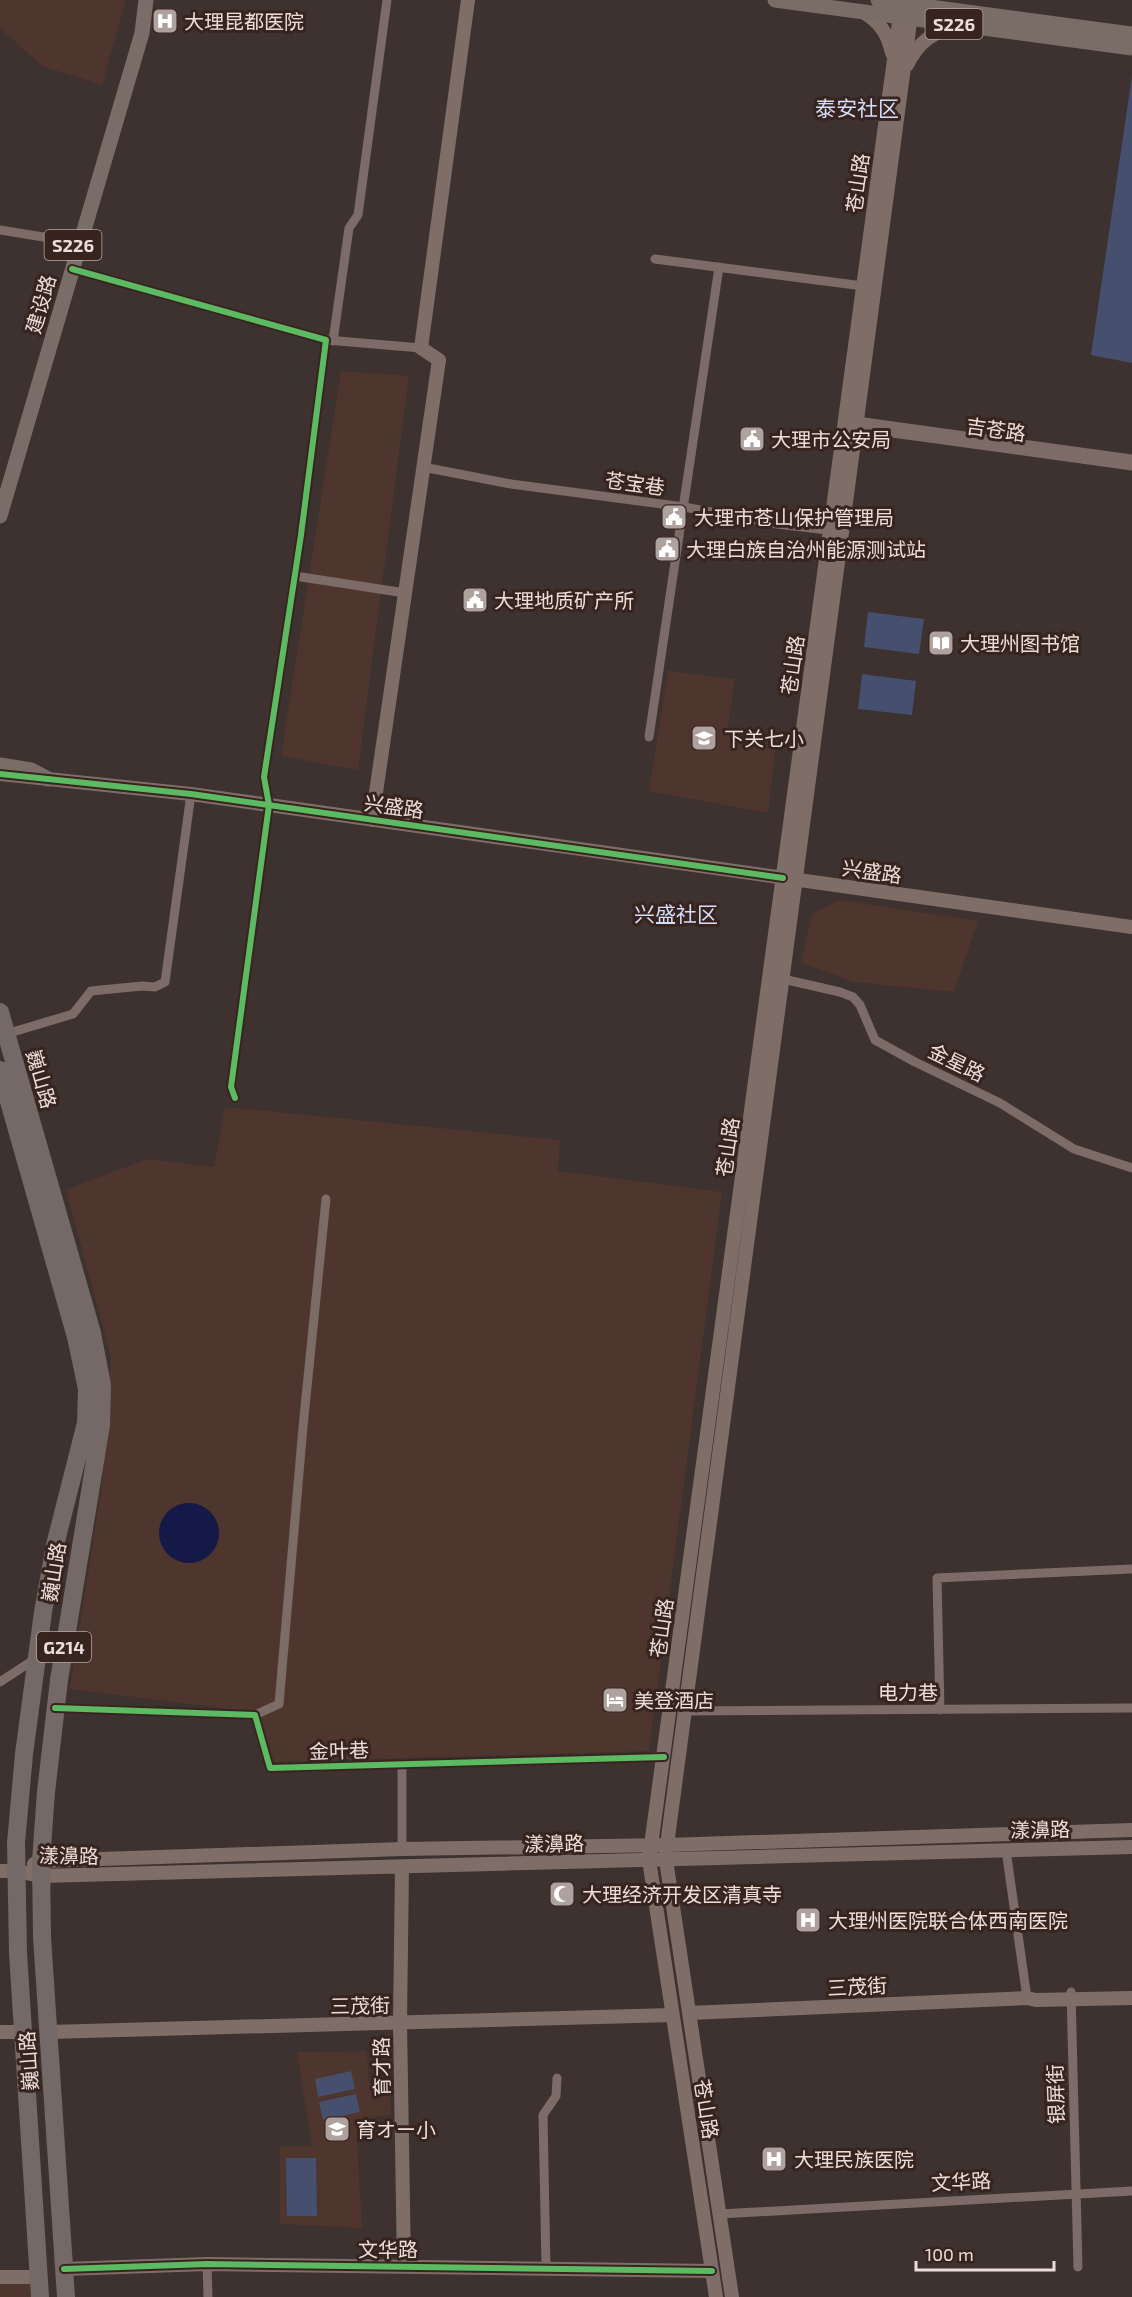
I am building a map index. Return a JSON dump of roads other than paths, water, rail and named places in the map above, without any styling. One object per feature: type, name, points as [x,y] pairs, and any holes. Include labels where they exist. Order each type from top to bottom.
[{"type":"highway","name":"巍山路","points":[[0,1012],[92,1333],[93,1377],[87,1410],[88,1455],[77,1565],[55,1708],[41,1869],[42,1936],[66,2297]]},
{"type":"highway","name":"巍山路","points":[[0,1070],[76,1337],[93,1377]]},
{"type":"highway","name":"巍山路","points":[[40,2297],[16,1930],[8,1871],[55,1545],[88,1455]]},
{"type":"main road","name":"建设路","points":[[0,489],[133,35],[138,0]]},
{"type":"main road","name":"建设路","points":[[0,516],[142,33],[146,0]]},
{"type":"main road","points":[[372,820],[439,360],[421,348],[468,0]]},
{"type":"main road","name":"S226","points":[[776,0],[861,11],[907,7]]},
{"type":"main road","name":"S226","points":[[878,0],[968,19],[1132,48]]},
{"type":"main road","points":[[903,75],[914,52],[927,38],[968,19],[944,0]]},
{"type":"main road","name":"苍山路","points":[[716,2297],[649,1860],[789,879],[836,531],[863,286],[894,59],[907,7]]},
{"type":"main road","name":"苍山路","points":[[836,531],[857,424],[903,75],[907,7]]},
{"type":"main road","points":[[861,11],[883,29],[894,59]]},
{"type":"main road","name":"S226","points":[[968,19],[1132,34]]},
{"type":"main road","points":[[0,765],[31,770],[48,778]]},
{"type":"main road","name":"兴盛路","points":[[0,774],[190,794],[1132,927]]},
{"type":"main road","name":"苍山路","points":[[732,2297],[666,1860],[783,979],[789,879]]},
{"type":"main road","name":"漾濞路","points":[[8,1871],[402,1849],[667,1845],[1132,1830]]},
{"type":"main road","name":"漾濞路","points":[[41,1869],[402,1867],[1132,1847]]},
{"type":"main road","name":"育才路","points":[[402,1867],[399,2024],[404,2266]]},
{"type":"main road","name":"三茂街","points":[[689,2013],[1027,1998],[1036,2000],[1132,1991]]},
{"type":"main road","name":"三茂街","points":[[1071,1996],[1132,1998]]},
{"type":"main road","name":"三茂街","points":[[49,2032],[672,2015]]},
{"type":"main road","points":[[0,2032],[23,2032]]},
{"type":"main road","name":"文华路","points":[[64,2269],[207,2264],[712,2271]]},
{"type":"main road","points":[[0,2277],[39,2277]]},
{"type":"street","points":[[235,1098],[231,1087],[268,805],[264,777],[328,340],[349,228],[358,215],[387,0]]},
{"type":"street","points":[[0,230],[74,242]]},
{"type":"street","points":[[655,259],[863,286]]},
{"type":"street","points":[[649,737],[719,267]]},
{"type":"street","points":[[72,269],[328,340],[421,348]]},
{"type":"street","name":"吉苍路","points":[[857,424],[1132,459]]},
{"type":"street","name":"吉苍路","points":[[857,424],[1132,466]]},
{"type":"street","name":"苍宝巷","points":[[423,467],[511,484],[684,507],[777,524],[836,531]]},
{"type":"street","points":[[295,576],[405,593]]},
{"type":"street","points":[[6,1034],[73,1014],[91,991],[142,986],[155,987],[165,982],[190,794]]},
{"type":"street","name":"金星路","points":[[783,979],[853,997],[860,1005],[875,1040],[1000,1103],[1074,1149],[1132,1168]]},
{"type":"street","points":[[55,1708],[255,1715],[279,1704],[326,1199]]},
{"type":"street","points":[[940,1710],[938,1578],[1132,1569]]},
{"type":"street","points":[[0,1682],[37,1658]]},
{"type":"street","name":"电力巷","points":[[685,1711],[1132,1708]]},
{"type":"street","name":"金叶巷","points":[[255,1715],[270,1768],[664,1757]]},
{"type":"street","points":[[402,1764],[402,1849]]},
{"type":"street","points":[[1006,1850],[1027,1998]]},
{"type":"street","name":"银屏街","points":[[1071,1996],[1078,2267]]},
{"type":"street","points":[[546,2267],[543,2115],[556,2096],[557,2078]]},
{"type":"street","name":"文华路","points":[[720,2214],[1132,2191]]},
{"type":"street","points":[[207,2264],[208,2297]]},
{"type":"place","name":"大理昆都医院","points":[[165,21]]},
{"type":"place","name":"大理市公安局","points":[[752,439]]},
{"type":"place","name":"大理市苍山保护管理局","points":[[674,517]]},
{"type":"place","name":"大理白族自治州能源测试站","points":[[667,549]]},
{"type":"place","name":"大理地质矿产所","points":[[475,600]]},
{"type":"place","name":"大理州图书馆","points":[[941,643]]},
{"type":"place","name":"下关七小","points":[[704,738]]},
{"type":"place","name":"美登酒店","points":[[615,1700]]},
{"type":"place","name":"大理经济开发区清真寺","points":[[562,1894]]},
{"type":"place","name":"大理州医院联合体西南医院","points":[[808,1920]]},
{"type":"place","name":"育オー小","points":[[337,2129]]},
{"type":"place","name":"大理民族医院","points":[[774,2159]]},
{"type":"district","name":"泰安社区","points":[[857,107]]},
{"type":"district","name":"兴盛社区","points":[[676,913]]}]
